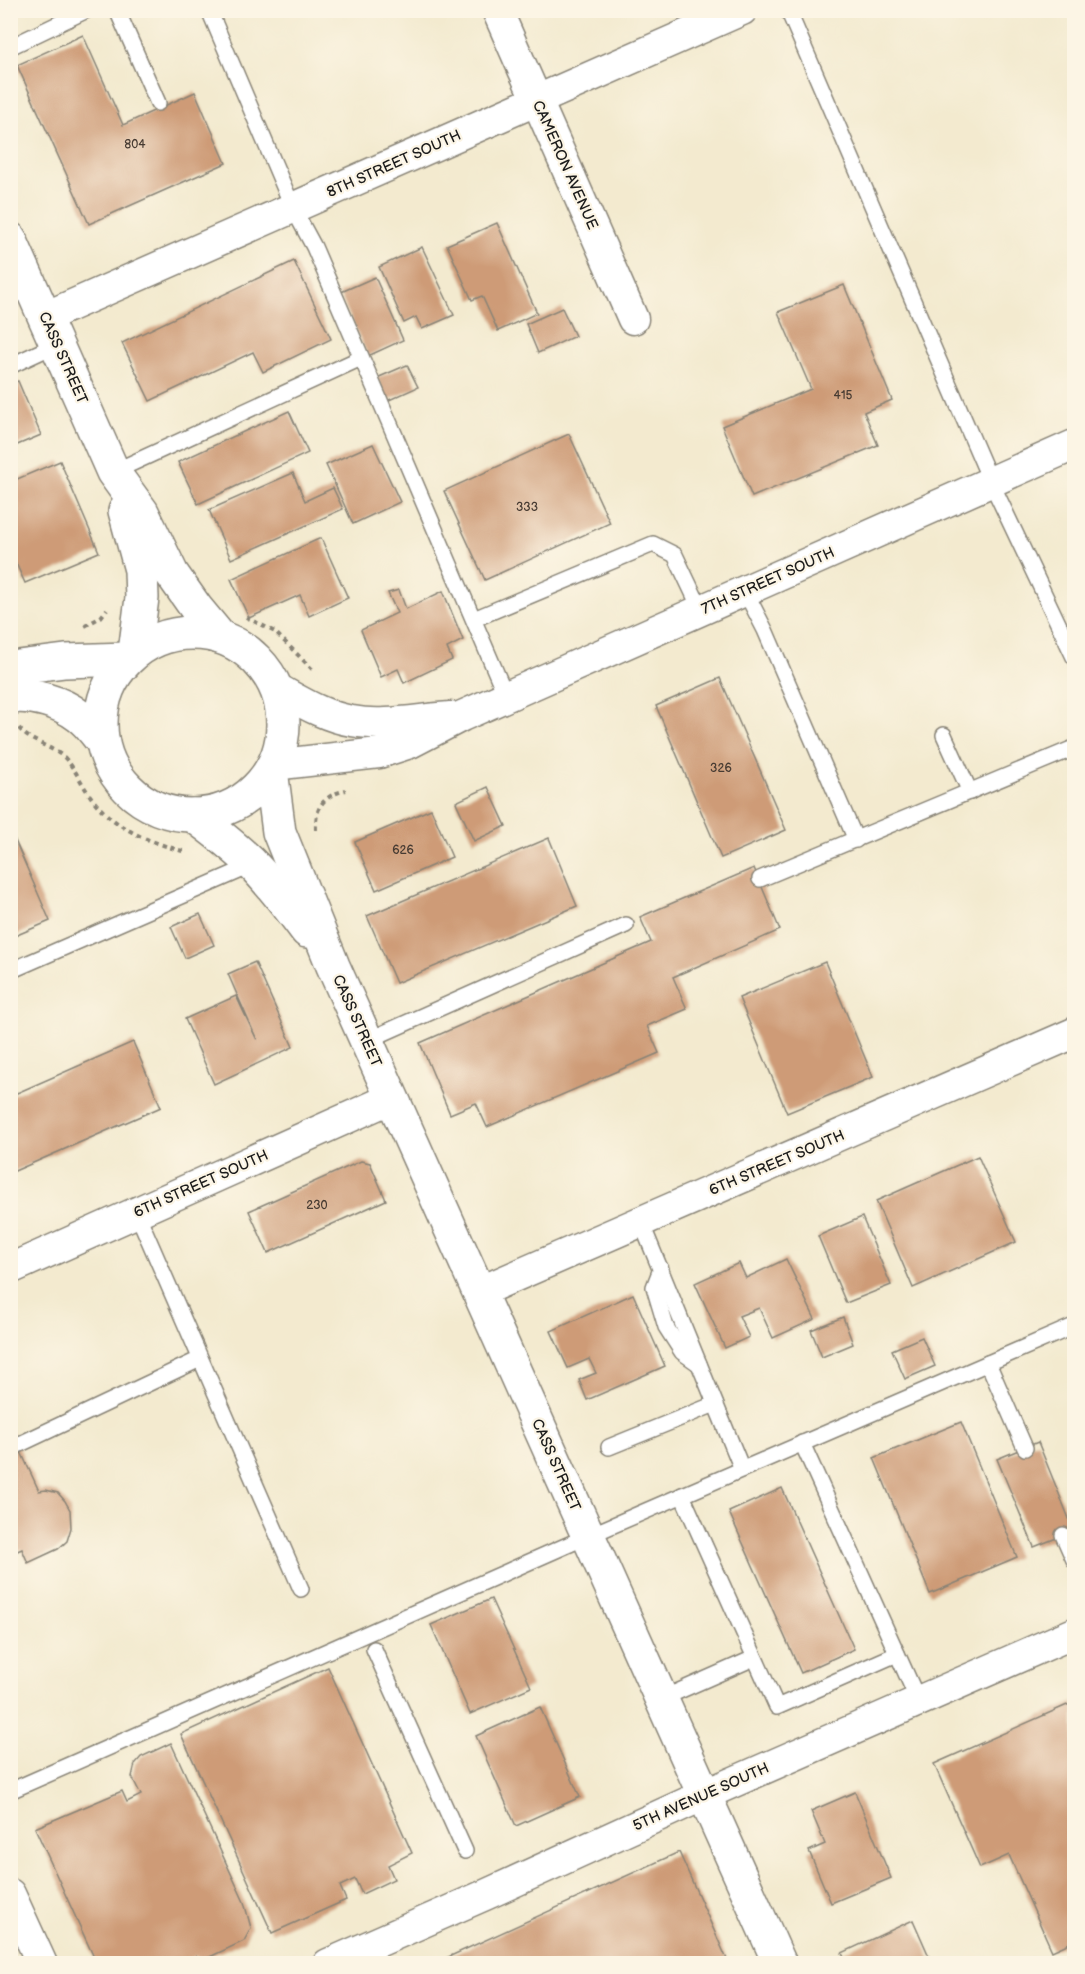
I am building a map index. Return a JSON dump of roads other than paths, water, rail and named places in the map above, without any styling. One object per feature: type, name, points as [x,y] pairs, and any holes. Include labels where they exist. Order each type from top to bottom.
[{"type":"main road","name":"CASS STREET","points":[[10,238],[115,475],[141,570],[142,598],[131,656]]},
{"type":"main road","name":"CASS STREET","points":[[115,475],[142,512],[172,574],[196,609],[231,626]]},
{"type":"main road","points":[[231,626],[238,645],[254,656],[276,688],[282,707],[283,728],[279,750],[272,767],[258,787],[241,801],[221,810],[193,815],[160,810],[128,790],[116,775],[108,759],[102,741],[100,722],[107,690],[114,676],[131,656],[154,640],[176,634],[198,633],[231,626]]},
{"type":"main road","points":[[10,668],[131,656]]},
{"type":"main road","points":[[10,697],[21,695],[60,704],[81,717],[102,741]]},
{"type":"main road","name":"CASS STREET","points":[[272,767],[279,832],[333,966],[780,1964]]},
{"type":"main road","name":"CASS STREET","points":[[193,815],[231,845],[240,871],[286,902],[333,966]]},
{"type":"street","name":"CAMERON AVENUE","points":[[497,10],[633,320]]},
{"type":"street","name":"8TH STREET SOUTH","points":[[51,331],[294,208],[742,10]]},
{"type":"street","name":"7TH STREET SOUTH","points":[[272,767],[379,753],[410,743],[462,716],[1074,445]]},
{"type":"street","name":"7TH STREET SOUTH","points":[[276,688],[325,714],[352,722],[373,723],[462,716]]},
{"type":"street","name":"6TH STREET SOUTH","points":[[479,1292],[1074,1033]]},
{"type":"street","name":"6TH STREET SOUTH","points":[[10,1269],[392,1098]]},
{"type":"street","name":"5TH AVENUE SOUTH","points":[[328,1964],[918,1700],[1074,1633]]},
{"type":"street","points":[[10,1894],[42,1964]]},
{"type":"lane","points":[[10,47],[87,10]]},
{"type":"lane","points":[[117,10],[158,103]]},
{"type":"lane","points":[[209,10],[294,208],[314,247],[507,696]]},
{"type":"lane","points":[[788,10],[992,482],[1074,657]]},
{"type":"lane","points":[[10,366],[51,331]]},
{"type":"lane","points":[[115,475],[361,358]]},
{"type":"lane","points":[[474,619],[653,544],[675,555],[701,610]]},
{"type":"lane","points":[[746,591],[856,840]]},
{"type":"lane","points":[[944,735],[970,792]]},
{"type":"lane","points":[[760,879],[1074,748]]},
{"type":"lane","points":[[10,971],[240,871]]},
{"type":"lane","points":[[366,1041],[626,925]]},
{"type":"lane","points":[[137,1213],[301,1589]]},
{"type":"lane","points":[[641,1222],[742,1469]]},
{"type":"lane","points":[[10,1791],[588,1536],[1074,1326]]},
{"type":"lane","points":[[18,1444],[200,1359]]},
{"type":"lane","points":[[988,1363],[1025,1448]]},
{"type":"lane","points":[[609,1447],[715,1404]]},
{"type":"lane","points":[[802,1443],[918,1700]]},
{"type":"lane","points":[[682,1495],[777,1707],[897,1654]]},
{"type":"lane","points":[[1063,1535],[1074,1560]]},
{"type":"lane","points":[[374,1649],[465,1851]]},
{"type":"lane","points":[[661,1699],[754,1658]]}]
